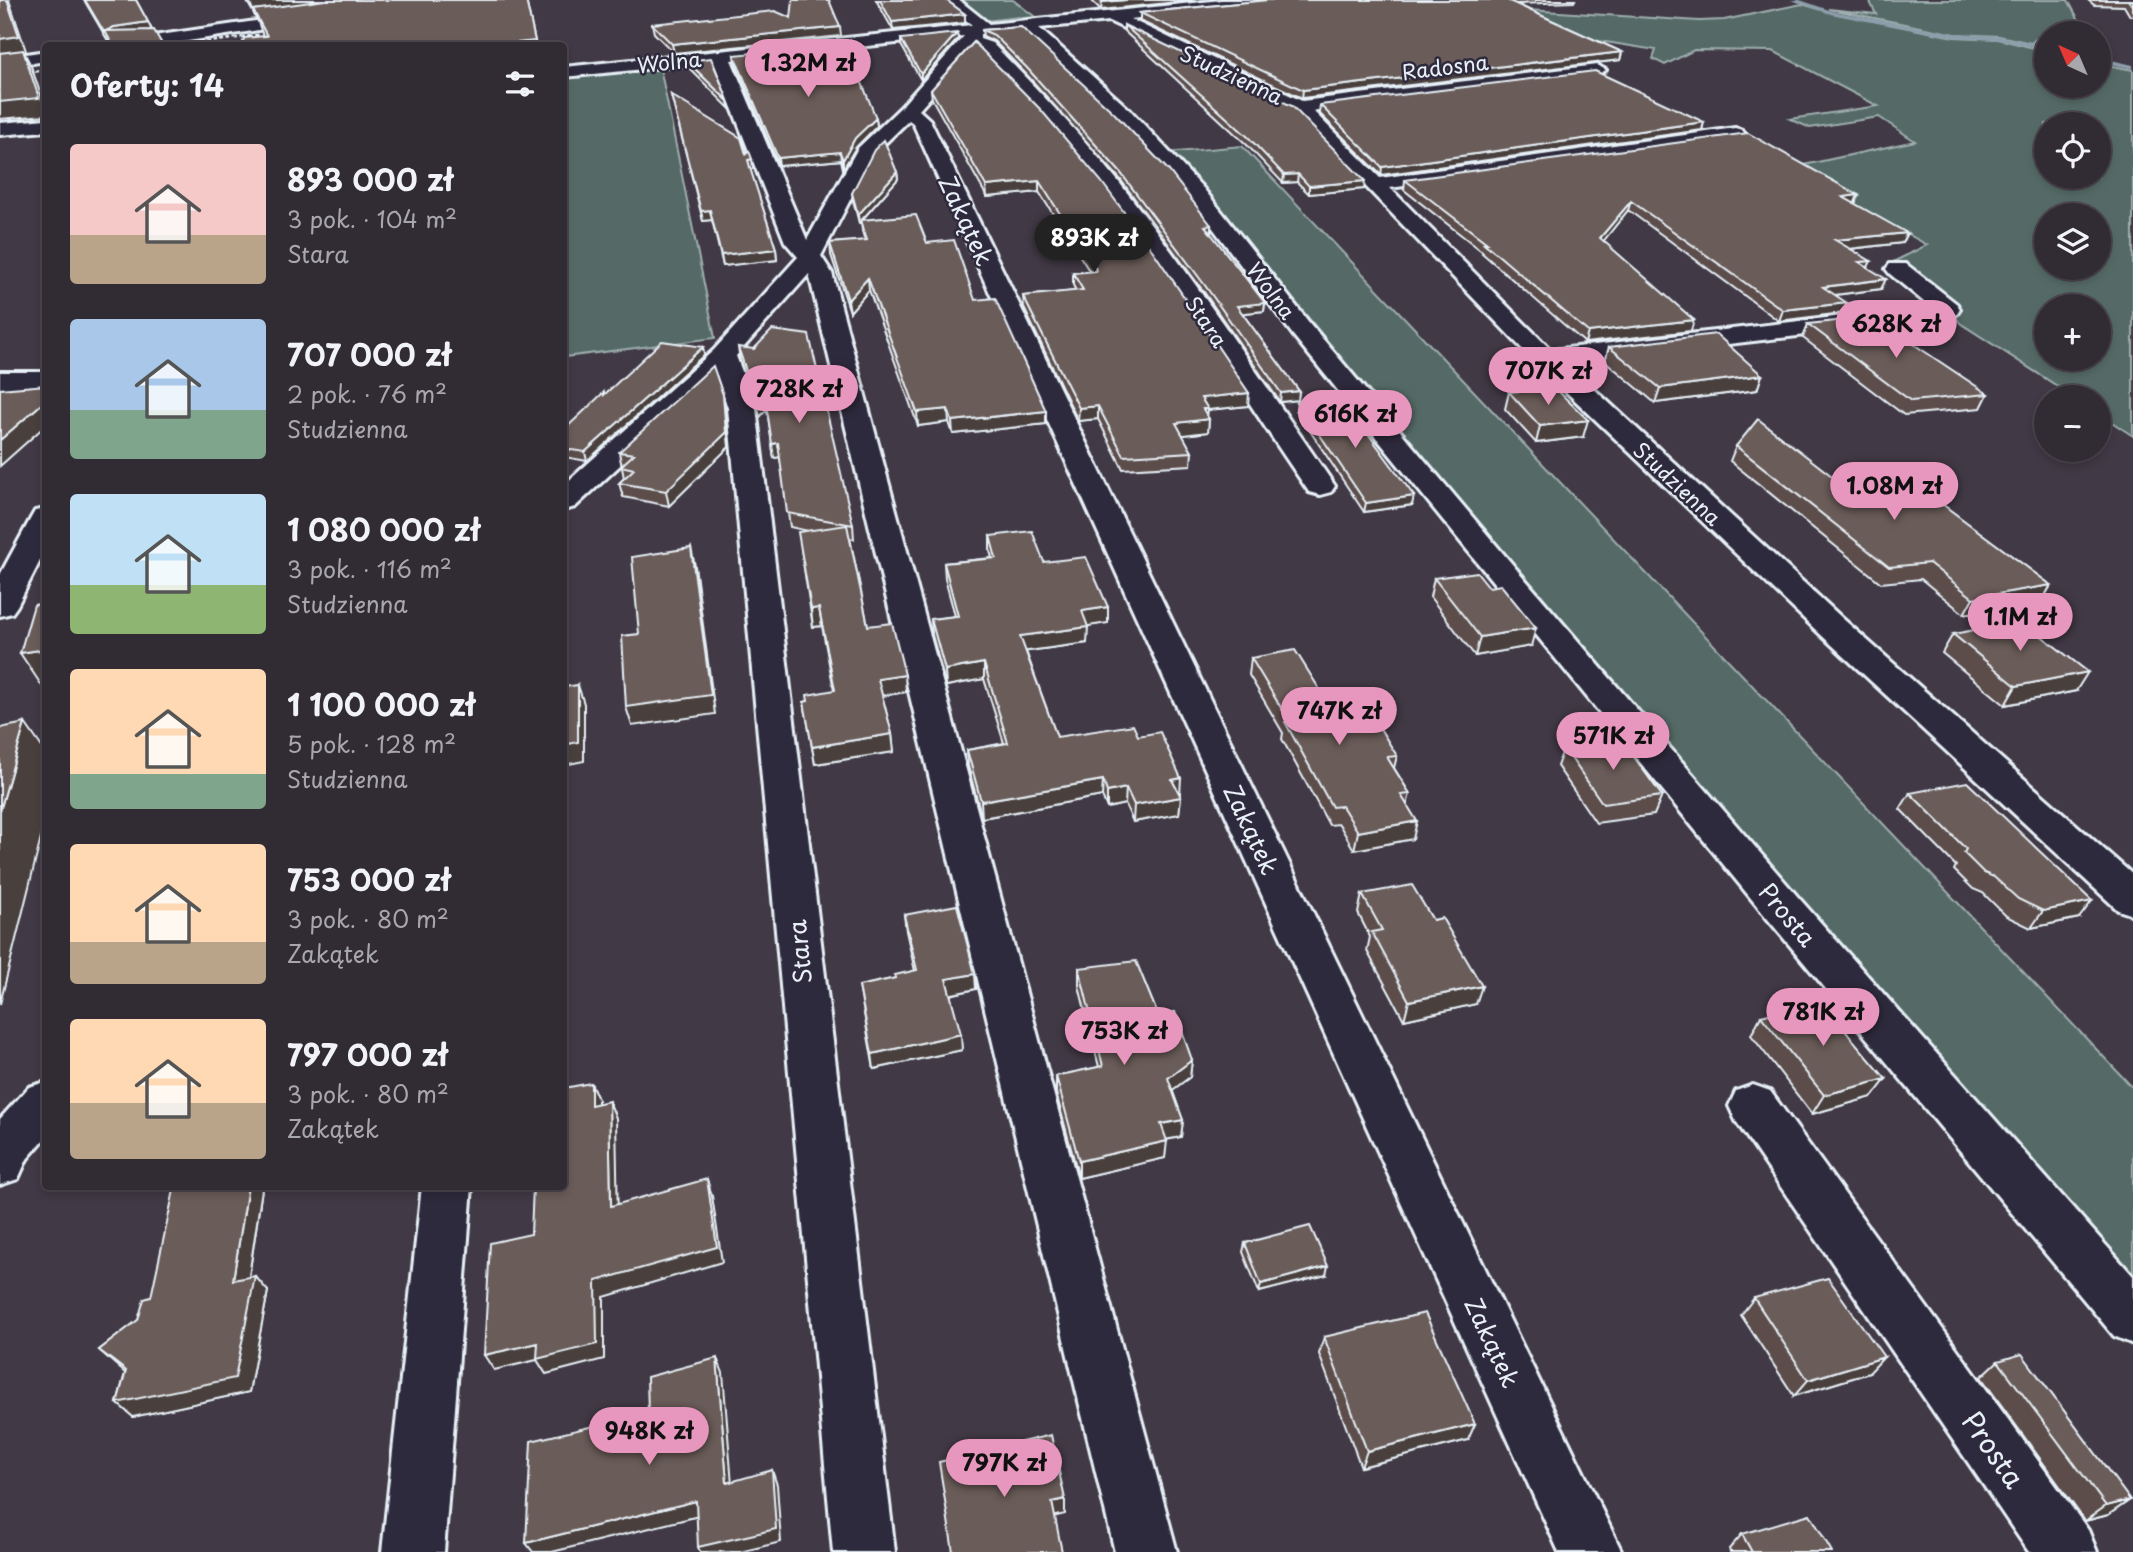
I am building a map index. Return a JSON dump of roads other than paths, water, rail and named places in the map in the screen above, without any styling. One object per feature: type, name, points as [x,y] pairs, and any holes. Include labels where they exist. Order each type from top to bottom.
[{"type":"street","name":"Stara","points":[[948,0],[986,47],[1044,105],[1110,185],[1181,283],[1320,486]]},
{"type":"street","name":"Wolna","points":[[567,72],[977,33],[1026,25],[1267,0]]},
{"type":"street","points":[[146,42],[332,15]]},
{"type":"street","name":"Studzienna","points":[[1111,16],[1299,107],[1545,358],[1830,625],[2133,899]]},
{"type":"street","name":"Wolna","points":[[1026,25],[1123,114],[1196,192],[1302,330],[1501,571]]},
{"type":"street","points":[[567,492],[723,355],[792,280],[810,256],[865,152],[908,111],[977,33]]},
{"type":"street","points":[[720,56],[731,76],[796,242],[810,256],[824,286],[1146,1552]]},
{"type":"street","points":[[0,63],[42,57]]},
{"type":"street","name":"Radosna","points":[[1299,107],[1597,70]]},
{"type":"street","name":"Zakątek","points":[[908,111],[921,120],[1591,1552]]},
{"type":"street","points":[[0,129],[42,125]]},
{"type":"street","points":[[1375,185],[1735,134]]},
{"type":"street","points":[[1545,358],[1920,315],[1948,309],[1898,269]]},
{"type":"street","name":"Stara","points":[[723,355],[742,408],[864,1552]]},
{"type":"street","points":[[0,380],[42,380]]},
{"type":"street","points":[[0,606],[42,526]]},
{"type":"street","name":"Prosta","points":[[1501,571],[1782,907],[2133,1317]]},
{"type":"street","points":[[0,1163],[9,1144],[42,1106]]},
{"type":"street","name":"Prosta","points":[[1753,1106],[2066,1552]]},
{"type":"street","points":[[414,1552],[447,1190]]},
{"type":"waterway","points":[[1794,0],[1831,12],[1953,35],[2000,38],[2034,45]]},
{"type":"waterway","points":[[2111,62],[2133,67]]},
{"type":"railway","points":[[211,42],[283,31]]},
{"type":"railway","points":[[0,77],[42,71]]}]
